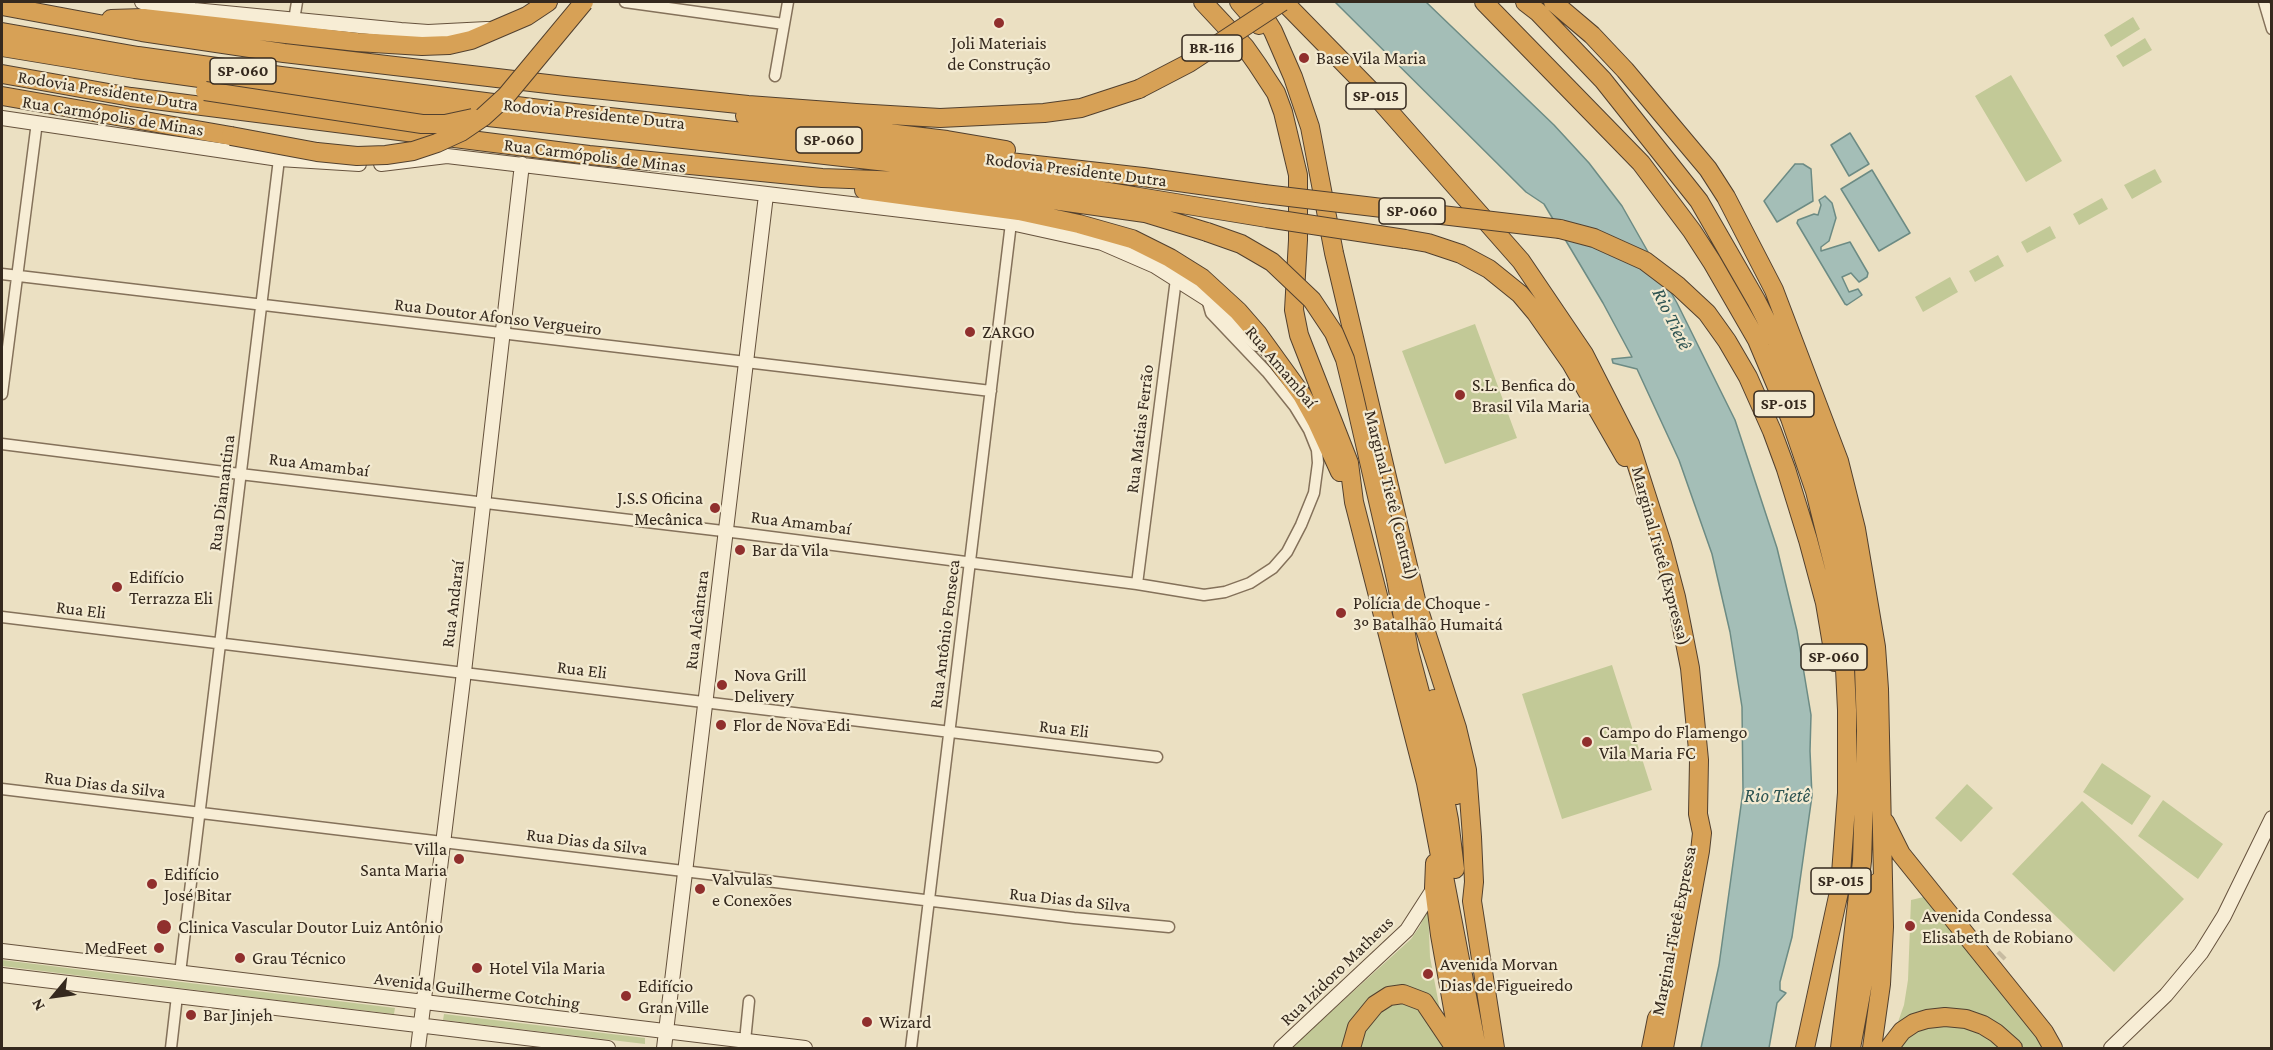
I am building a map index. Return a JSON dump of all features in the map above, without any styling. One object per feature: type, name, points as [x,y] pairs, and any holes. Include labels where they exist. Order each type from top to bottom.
[{"type":"highway","points":[[73,19],[143,18],[357,42],[422,46],[449,45],[471,40],[507,26],[548,2]]},
{"type":"highway","points":[[2,96],[327,153],[357,156],[413,151],[461,132],[489,111],[506,96],[584,2]]},
{"type":"highway","points":[[1203,2],[1245,46],[1276,93],[1283,112],[1298,175],[1298,240],[1294,310],[1299,335],[1349,463],[1354,502],[1437,831],[1477,1048]]},
{"type":"highway","name":"Rodovia Presidente Dutra","points":[[2,6],[142,33],[284,53],[748,105],[940,118],[1034,114],[1081,108],[1139,88],[1189,63],[1283,2]]},
{"type":"highway","name":"Marginal Tietê (Expressa)","points":[[1283,2],[1374,94],[1521,261],[1584,354],[1630,444],[1662,544],[1676,597],[1690,668],[1699,760],[1698,814],[1702,833],[1698,868],[1664,1048]]},
{"type":"highway","name":"SP-015","points":[[1484,2],[1641,163],[1674,205],[1712,262],[1757,340],[1790,418],[1815,491],[1834,567],[1843,628],[1847,710],[1847,793],[1840,886],[1805,1048]]},
{"type":"highway","points":[[1525,2],[1546,19],[1603,80],[1699,201],[1756,300],[1788,368],[1813,433],[1837,513],[1856,602],[1864,666],[1866,731],[1862,861],[1840,1048]]},
{"type":"highway","points":[[1553,2],[1592,35],[1625,70],[1708,169],[1726,197],[1761,262],[1791,331],[1839,460],[1856,529],[1876,647],[1879,689],[1883,870],[1881,984],[1872,1048]]},
{"type":"highway","name":"Marginal Tietê (Central)","points":[[1246,3],[1280,51],[1297,85],[1310,127],[1334,253],[1414,593],[1460,738],[1467,770],[1472,837],[1474,882],[1472,901],[1495,1048]]},
{"type":"highway","name":"Rodovia Presidente Dutra","points":[[2,32],[138,56],[409,92],[1143,177],[1264,194],[1560,229],[1594,238],[1645,261],[1678,285],[1707,313],[1748,377],[1786,469],[1808,540],[1825,603],[1839,693],[1847,710]]},
{"type":"highway","name":"Rodovia Presidente Dutra","points":[[2,47],[135,69],[453,113],[1011,176],[1428,243],[1461,254],[1489,269],[1520,294],[1571,363],[1625,457],[1640,477]]},
{"type":"highway","points":[[2,52],[16,60],[422,124],[445,124],[467,120],[489,111]]},
{"type":"highway","name":"Rodovia Presidente Dutra","points":[[2,74],[131,97],[297,119],[589,155],[822,178]]},
{"type":"highway","points":[[489,77],[542,90],[624,102],[947,140],[1103,166],[1143,177]]},
{"type":"highway","points":[[2,105],[33,110],[94,113]]},
{"type":"highway","points":[[1638,122],[1658,132],[1682,160],[1725,223],[1778,318],[1791,331]]},
{"type":"highway","points":[[1618,139],[1639,149],[1700,226],[1769,344],[1788,368]]},
{"type":"highway","points":[[822,178],[845,187],[1019,211],[1079,224],[1131,239],[1178,263],[1219,292],[1258,334],[1302,396],[1317,422],[1354,502]]},
{"type":"highway","points":[[822,178],[904,181],[1145,213],[1208,231],[1241,244],[1272,262],[1312,300],[1334,333],[1345,359],[1398,586],[1410,651],[1436,753],[1449,820],[1472,1023]]},
{"type":"highway","points":[[1398,586],[1449,750],[1472,901]]},
{"type":"highway","name":"Marginal Tietê Expressa","points":[[1651,1048],[1698,814]]},
{"type":"highway","points":[[1881,815],[1901,854],[2044,1032],[2053,1048]]},
{"type":"highway","points":[[1437,831],[1434,888],[1445,969],[1460,1048]]},
{"type":"highway","points":[[1851,1048],[1865,972],[1872,898],[1883,870]]},
{"type":"highway","points":[[1351,1048],[1357,1027],[1375,1005],[1389,996],[1404,994],[1424,1002],[1455,1048]]},
{"type":"highway","points":[[1889,1048],[1902,1030],[1914,1023],[1945,1017],[1966,1019],[1983,1025],[2013,1048]]},
{"type":"main road","points":[[142,2],[194,6],[294,20],[428,32],[483,30],[507,26]]},
{"type":"main road","name":"Rua Carmópolis de Minas","points":[[2,118],[279,159],[353,164],[429,160],[447,156],[1011,223],[1102,243],[1138,258],[1176,279]]},
{"type":"main road","name":"Rua Andaraí","points":[[418,1048],[522,164]]},
{"type":"main road","name":"Rua Alcântara","points":[[664,1048],[766,195]]},
{"type":"main road","name":"Rua Amambaí","points":[[1176,279],[1207,299],[1236,323],[1302,396]]},
{"type":"main road","points":[[2110,1048],[2166,995],[2201,953],[2224,916],[2271,817]]},
{"type":"main road","name":"Rua Izidoro Matheus","points":[[1281,1048],[1407,930],[1434,888]]},
{"type":"main road","name":"Avenida Guilherme Cotching","points":[[2,951],[805,1048]]},
{"type":"main road","points":[[2,975],[608,1048]]},
{"type":"street","points":[[294,20],[297,2]]},
{"type":"street","points":[[625,2],[784,24]]},
{"type":"street","points":[[775,76],[788,2]]},
{"type":"street","points":[[2264,2],[2271,29]]},
{"type":"street","points":[[2,394],[37,122]]},
{"type":"street","name":"Rua Diamantina","points":[[180,973],[279,159]]},
{"type":"street","name":"Rua Antônio Fonseca","points":[[911,1048],[1011,223]]},
{"type":"street","name":"Rua Doutor Afonso Vergueiro","points":[[2,274],[991,391]]},
{"type":"street","name":"Rua Matias Ferrão","points":[[1137,584],[1176,279]]},
{"type":"street","name":"Rua Amambaí","points":[[2,444],[726,531],[1137,584],[1204,595],[1225,592],[1250,583],[1273,568],[1287,552],[1314,493],[1318,463],[1317,450],[1309,430],[1295,407],[1267,372],[1211,313],[1207,299]]},
{"type":"street","name":"Rua Eli","points":[[2,617],[1157,757]]},
{"type":"street","name":"Rua Dias da Silva","points":[[2,789],[1169,927]]},
{"type":"street","points":[[171,1048],[177,996]]},
{"type":"street","points":[[745,1041],[748,1001]]},
{"type":"green space","points":[[2133,17],[2140,29],[2111,47],[2104,35]]},
{"type":"green space","points":[[2145,38],[2152,50],[2123,67],[2116,56]]},
{"type":"green space","points":[[2011,75],[2062,161],[2026,182],[1975,96]]},
{"type":"green space","points":[[2155,169],[2162,182],[2132,199],[2124,185]]},
{"type":"green space","points":[[2102,198],[2108,209],[2079,225],[2073,214]]},
{"type":"green space","points":[[2050,226],[2056,238],[2027,253],[2021,242]]},
{"type":"green space","points":[[1998,255],[2004,266],[1975,282],[1969,271]]},
{"type":"green space","points":[[1950,277],[1958,292],[1923,312],[1915,297]]},
{"type":"green space","name":"S.L. Benfica do Brasil Vila Maria","points":[[1475,324],[1517,438],[1445,464],[1402,351]]},
{"type":"green space","name":"Campo do Flamengo Vila Maria FC","points":[[1612,665],[1652,790],[1562,819],[1522,694]]},
{"type":"green space","points":[[2102,763],[2151,796],[2132,825],[2083,792]]},
{"type":"green space","points":[[1967,784],[1993,808],[1961,842],[1935,818]]},
{"type":"green space","points":[[2163,800],[2223,844],[2198,879],[2138,836]]},
{"type":"green space","points":[[2082,801],[2184,899],[2114,972],[2012,874]]},
{"type":"green space","points":[[1928,896],[2043,1048],[1892,1048],[1905,1035],[1898,1022],[1904,1005],[1908,980],[1911,900]]},
{"type":"green space","points":[[1428,908],[1430,957],[1447,1048],[1291,1048],[1411,939]]},
{"type":"green space","points":[[2,960],[395,1008],[394,1014],[268,999],[2,966]]},
{"type":"green space","points":[[444,1014],[645,1038],[645,1044],[443,1020]]},
{"type":"water","name":"Rio Tietê","points":[[1335,2],[1426,2],[1554,125],[1589,163],[1622,206],[1677,303],[1735,420],[1777,548],[1797,631],[1811,715],[1812,796],[1792,937],[1780,982],[1780,990],[1786,993],[1777,1003],[1769,1048],[1701,1048],[1719,965],[1743,791],[1742,707],[1730,632],[1712,554],[1679,460],[1637,369],[1613,363],[1612,359],[1632,357],[1544,204],[1526,192]]},
{"type":"water","points":[[1850,133],[1869,164],[1849,176],[1831,145]]},
{"type":"water","points":[[1795,164],[1803,164],[1811,169],[1813,201],[1777,222],[1764,201]]},
{"type":"water","points":[[1872,170],[1910,233],[1879,251],[1841,189]]},
{"type":"water","points":[[1825,196],[1832,203],[1836,218],[1829,241],[1821,247],[1821,251],[1850,242],[1868,273],[1867,277],[1859,282],[1851,273],[1842,277],[1849,292],[1858,289],[1862,295],[1847,305],[1797,223],[1798,220],[1814,214],[1818,215],[1821,205],[1819,200]]},
{"type":"tunnel","points":[[2000,957],[2003,954]]},
{"type":"place","name":"Joli Materiais de Construção","points":[[999,23]]},
{"type":"place","name":"Base Vila Maria","points":[[1304,58]]},
{"type":"place","name":"ZARGO","points":[[970,332]]},
{"type":"place","name":"S.L. Benfica do Brasil Vila Maria","points":[[1460,395]]},
{"type":"place","name":"J.S.S Oficina Mecânica","points":[[715,508]]},
{"type":"place","name":"Bar da Vila","points":[[740,550]]},
{"type":"place","name":"Edifício Terrazza Eli","points":[[117,587]]},
{"type":"place","name":"Polícia de Choque - 3º Batalhão Humaitá","points":[[1341,613]]},
{"type":"place","name":"Nova Grill Delivery","points":[[722,685]]},
{"type":"place","name":"Flor de Nova Edi","points":[[721,725]]},
{"type":"place","name":"Campo do Flamengo Vila Maria FC","points":[[1587,742]]},
{"type":"place","name":"Villa Santa Maria","points":[[459,859]]},
{"type":"place","name":"Edifício José Bitar","points":[[152,884]]},
{"type":"place","name":"Valvulas e Conexões","points":[[700,889]]},
{"type":"place","name":"Avenida Condessa Elisabeth de Robiano","points":[[1910,926]]},
{"type":"place","name":"Clinica Vascular Doutor Luiz Antônio","points":[[164,927]]},
{"type":"place","name":"MedFeet","points":[[159,948]]},
{"type":"place","name":"Grau Técnico","points":[[240,958]]},
{"type":"place","name":"Hotel Vila Maria","points":[[477,968]]},
{"type":"place","name":"Avenida Morvan Dias de Figueiredo","points":[[1428,974]]},
{"type":"place","name":"Edifício Gran Ville","points":[[626,996]]},
{"type":"place","name":"Bar Jinjeh","points":[[191,1015]]},
{"type":"place","name":"Wizard","points":[[867,1022]]}]
